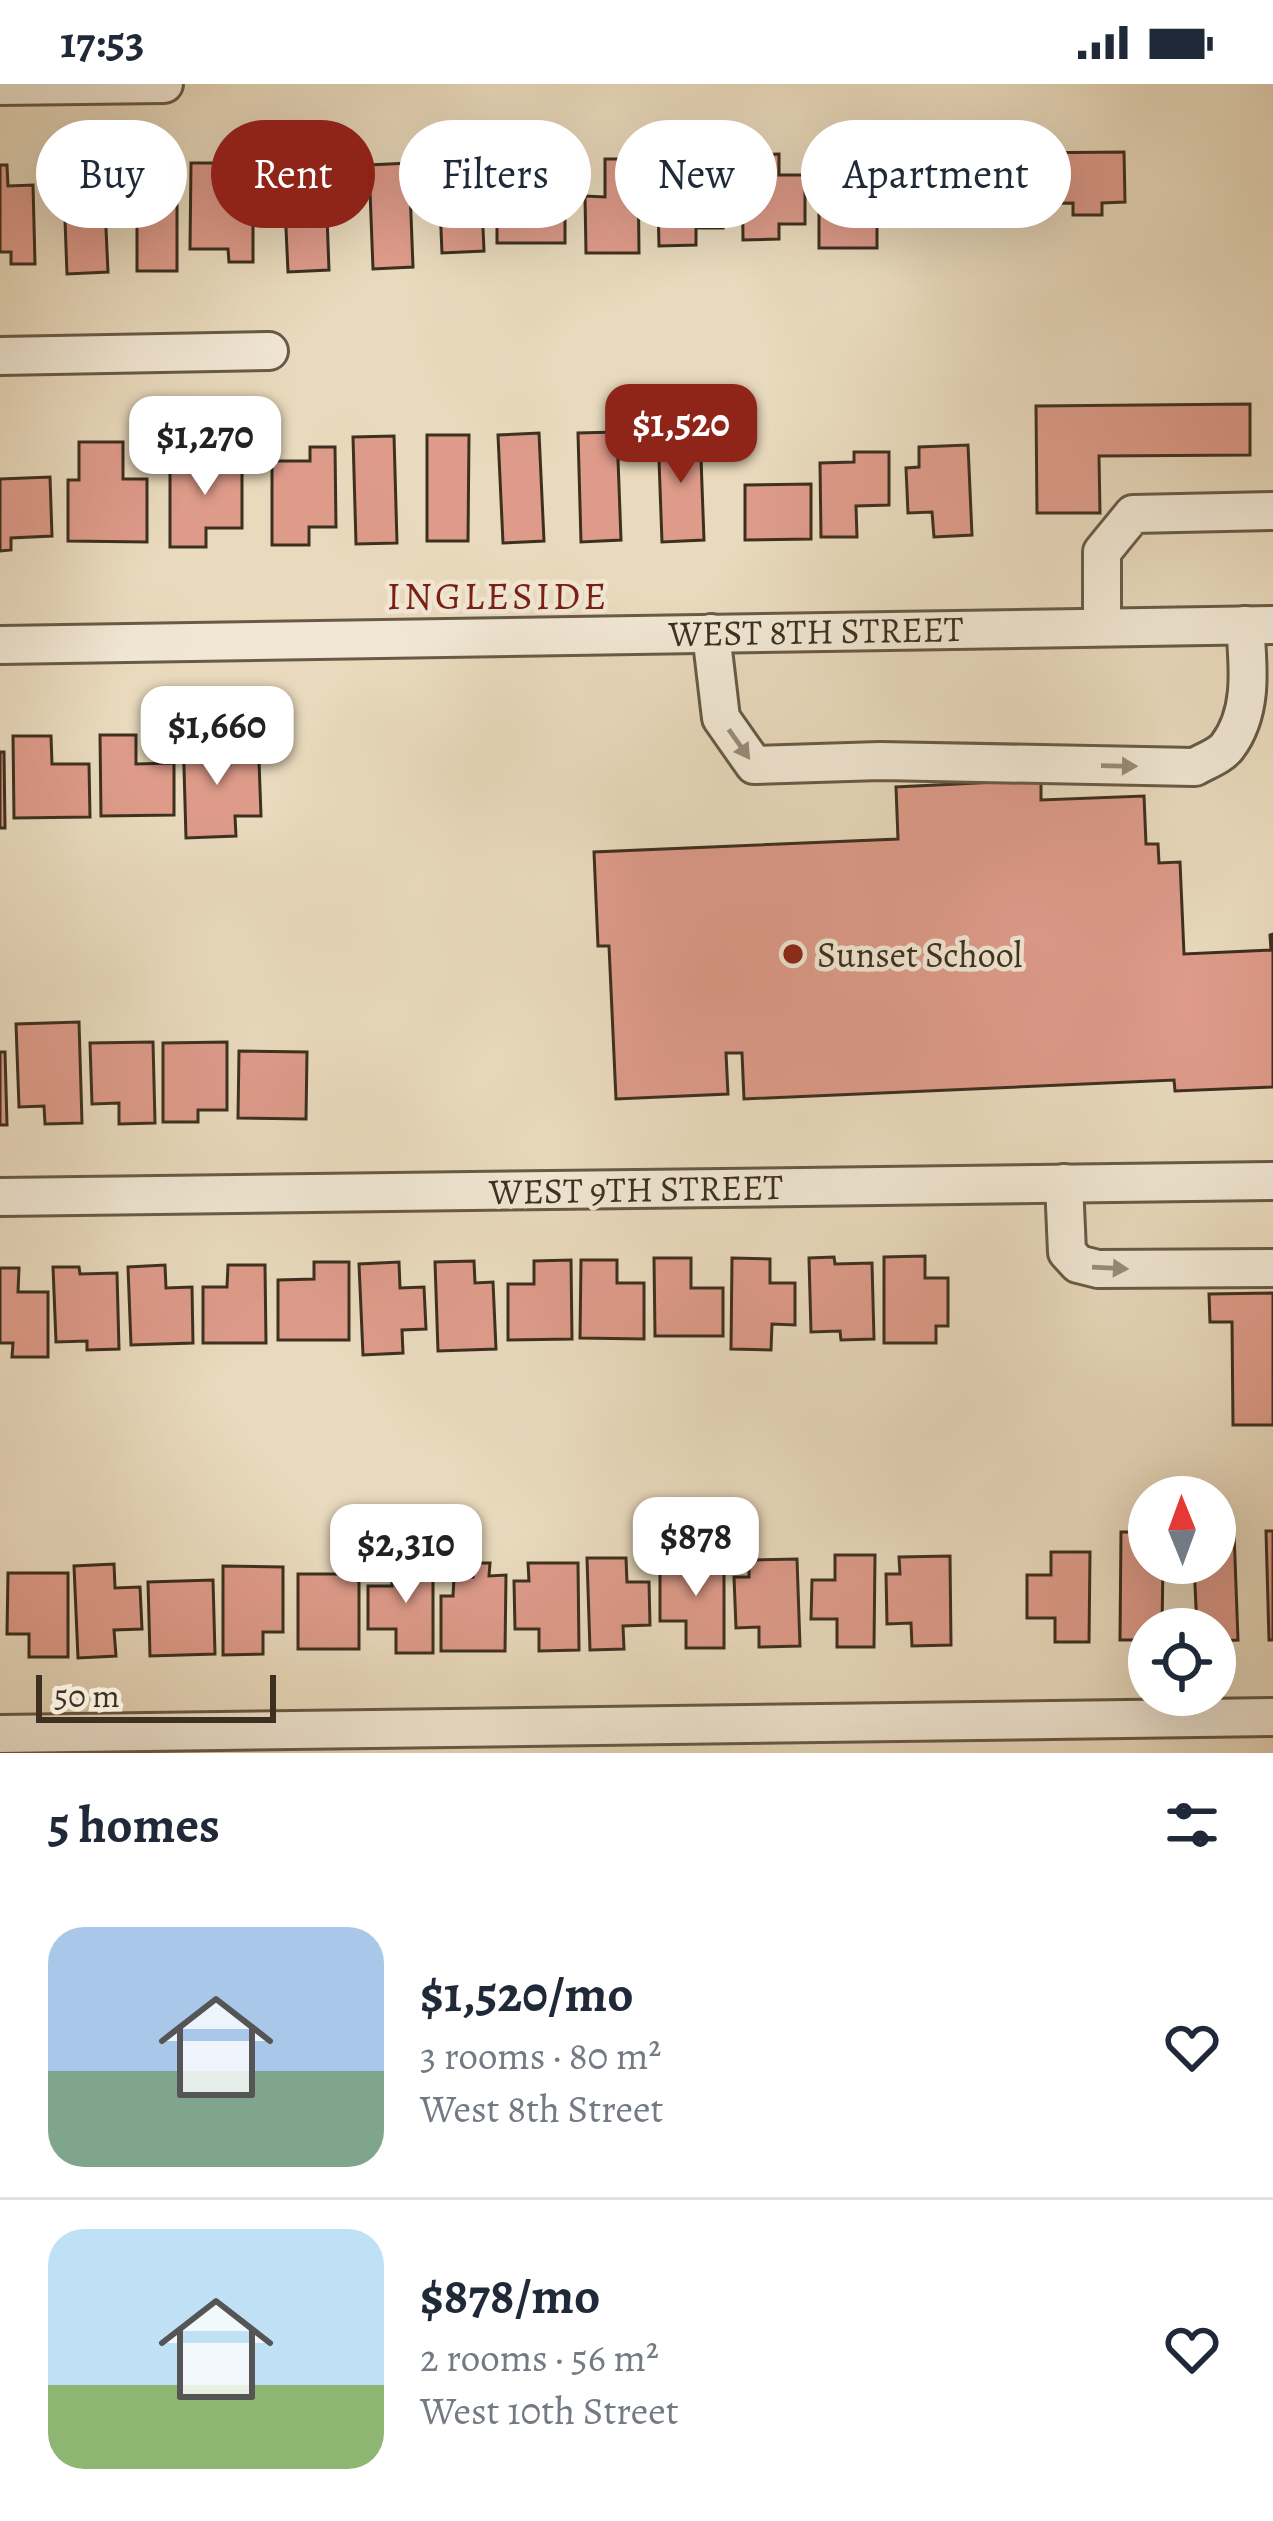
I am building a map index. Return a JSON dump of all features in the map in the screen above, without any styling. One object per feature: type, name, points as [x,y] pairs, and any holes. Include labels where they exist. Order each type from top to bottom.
[{"type":"street","points":[[0,86],[164,84]]},
{"type":"street","points":[[0,356],[269,351]]},
{"type":"street","points":[[1102,627],[1102,552],[1133,514],[1273,511]]},
{"type":"street","points":[[711,633],[722,718],[754,765],[880,761],[1195,767],[1226,749],[1245,712],[1248,665],[1259,625]]},
{"type":"street","name":"WEST 8TH STREET","points":[[0,645],[1259,625]]},
{"type":"street","name":"WEST 9TH STREET","points":[[0,1197],[1273,1181]]},
{"type":"street","points":[[1064,1184],[1067,1252],[1078,1264],[1098,1269],[1273,1268]]},
{"type":"street","points":[[0,1733],[1273,1717]]},
{"type":"building","points":[[1071,152],[1124,152],[1125,202],[1102,203],[1102,215],[1073,215]]},
{"type":"building","points":[[777,154],[779,175],[801,175],[801,224],[779,224],[779,239],[743,240],[743,228],[777,228]]},
{"type":"building","points":[[605,159],[615,159],[615,228],[639,228],[639,253],[586,253],[591,196],[605,197]]},
{"type":"building","points":[[191,163],[211,163],[211,228],[253,228],[253,262],[229,262],[228,249],[190,249]]},
{"type":"building","points":[[399,164],[399,228],[412,228],[413,267],[373,269],[375,165]]},
{"type":"building","points":[[0,165],[7,165],[8,186],[33,185],[35,264],[11,264],[11,252],[0,252]]},
{"type":"building","points":[[65,228],[106,228],[108,272],[67,274]]},
{"type":"building","points":[[137,228],[177,228],[177,271],[137,271]]},
{"type":"building","points":[[286,228],[327,228],[329,270],[288,272]]},
{"type":"building","points":[[441,228],[483,228],[484,251],[442,253]]},
{"type":"building","points":[[497,228],[565,228],[565,243],[497,243]]},
{"type":"building","points":[[659,228],[696,228],[696,245],[659,246]]},
{"type":"building","points":[[819,228],[877,228],[877,248],[819,248]]},
{"type":"building","points":[[1250,404],[1250,455],[1099,456],[1100,513],[1037,513],[1036,406]]},
{"type":"building","points":[[700,431],[704,540],[662,542],[658,433]]},
{"type":"building","points":[[617,432],[621,540],[581,542],[578,433]]},
{"type":"building","points":[[539,433],[544,541],[503,543],[498,435]]},
{"type":"building","points":[[427,435],[469,435],[468,541],[427,541]]},
{"type":"building","points":[[394,436],[397,543],[356,544],[353,437]]},
{"type":"building","points":[[79,442],[123,442],[123,479],[147,479],[147,542],[68,541],[68,480],[79,480]]},
{"type":"building","points":[[968,445],[972,535],[934,537],[932,512],[908,513],[906,468],[919,467],[919,447]]},
{"type":"building","points":[[310,447],[335,447],[336,527],[309,527],[309,545],[272,545],[272,461],[310,461]]},
{"type":"building","points":[[207,452],[242,452],[242,528],[206,528],[206,547],[170,547],[170,462],[207,462]]},
{"type":"building","points":[[854,452],[889,452],[889,505],[856,506],[857,537],[821,537],[820,463],[854,462]]},
{"type":"building","points":[[50,477],[52,536],[11,538],[11,550],[0,551],[0,479]]},
{"type":"building","points":[[811,484],[811,539],[745,540],[745,485]]},
{"type":"building","points":[[220,732],[221,762],[259,761],[261,816],[235,816],[236,836],[186,838],[183,733]]},
{"type":"building","points":[[100,735],[136,735],[136,764],[174,763],[174,815],[101,816]]},
{"type":"building","points":[[13,736],[51,736],[52,764],[89,764],[90,817],[14,818]]},
{"type":"building","points":[[0,752],[4,752],[5,828],[0,828]]},
{"type":"building","points":[[1041,780],[1041,800],[1144,796],[1146,844],[1158,844],[1159,863],[1180,862],[1184,954],[1271,950],[1273,934],[1273,1087],[1175,1091],[1174,1080],[744,1099],[742,1053],[726,1053],[728,1094],[616,1099],[609,946],[598,946],[594,852],[898,839],[896,787]]},
{"type":"building","points":[[79,1022],[82,1123],[45,1124],[44,1106],[19,1107],[16,1024]]},
{"type":"building","points":[[153,1042],[155,1123],[119,1124],[119,1103],[92,1104],[90,1043]]},
{"type":"building","points":[[227,1042],[227,1110],[198,1110],[198,1122],[163,1122],[163,1043]]},
{"type":"building","points":[[239,1051],[307,1052],[306,1119],[238,1118]]},
{"type":"building","points":[[0,1052],[5,1052],[7,1125],[0,1125]]},
{"type":"building","points":[[925,1256],[925,1278],[948,1278],[948,1326],[936,1326],[936,1343],[884,1343],[884,1257]]},
{"type":"building","points":[[834,1257],[835,1264],[872,1263],[874,1339],[841,1340],[840,1331],[811,1332],[809,1258]]},
{"type":"building","points":[[654,1258],[691,1258],[691,1288],[723,1288],[723,1336],[655,1336]]},
{"type":"building","points":[[732,1258],[770,1259],[770,1283],[795,1283],[795,1325],[772,1324],[771,1350],[731,1349]]},
{"type":"building","points":[[571,1260],[572,1339],[508,1340],[508,1284],[534,1284],[534,1261]]},
{"type":"building","points":[[581,1260],[617,1260],[617,1283],[644,1283],[644,1339],[580,1338]]},
{"type":"building","points":[[474,1261],[475,1283],[493,1282],[496,1349],[438,1351],[435,1262]]},
{"type":"building","points":[[314,1262],[349,1262],[349,1340],[278,1340],[278,1280],[314,1279]]},
{"type":"building","points":[[399,1262],[400,1288],[424,1287],[426,1329],[402,1330],[403,1353],[363,1355],[359,1264]]},
{"type":"building","points":[[165,1265],[166,1288],[192,1287],[193,1343],[131,1345],[128,1267]]},
{"type":"building","points":[[228,1265],[265,1265],[266,1343],[203,1343],[203,1287],[227,1287]]},
{"type":"building","points":[[53,1267],[79,1267],[80,1274],[117,1273],[119,1349],[87,1350],[87,1341],[56,1342]]},
{"type":"building","points":[[0,1268],[19,1268],[18,1292],[48,1292],[48,1357],[12,1357],[13,1343],[0,1343]]},
{"type":"building","points":[[1273,1293],[1273,1425],[1233,1425],[1232,1322],[1210,1322],[1209,1294]]},
{"type":"building","points":[[1266,1531],[1273,1531],[1273,1640],[1269,1640]]},
{"type":"building","points":[[1121,1532],[1128,1532],[1128,1584],[1163,1584],[1162,1608],[1128,1608],[1128,1640],[1120,1640]]},
{"type":"building","points":[[1051,1552],[1090,1552],[1089,1642],[1055,1642],[1055,1618],[1027,1618],[1027,1575],[1051,1575]]},
{"type":"building","points":[[674,1555],[724,1555],[724,1648],[686,1648],[686,1621],[660,1621],[660,1572],[674,1572]]},
{"type":"building","points":[[835,1555],[875,1555],[874,1647],[837,1647],[837,1619],[811,1619],[812,1580],[835,1580]]},
{"type":"building","points":[[950,1556],[951,1645],[912,1646],[911,1623],[887,1624],[886,1574],[900,1574],[899,1557]]},
{"type":"building","points":[[587,1558],[626,1558],[627,1582],[649,1582],[650,1625],[623,1626],[624,1649],[590,1650]]},
{"type":"building","points":[[797,1559],[800,1646],[759,1647],[759,1627],[736,1628],[734,1577],[749,1577],[749,1560]]},
{"type":"building","points":[[392,1560],[433,1560],[433,1653],[396,1653],[396,1629],[368,1629],[368,1586],[392,1586]]},
{"type":"building","points":[[473,1563],[490,1563],[489,1576],[506,1575],[505,1651],[441,1651],[441,1596],[453,1596],[454,1577],[473,1577]]},
{"type":"building","points":[[528,1563],[578,1563],[579,1650],[539,1651],[539,1629],[515,1629],[514,1581],[529,1581]]},
{"type":"building","points":[[114,1564],[115,1588],[140,1587],[142,1629],[114,1630],[116,1656],[78,1658],[74,1566]]},
{"type":"building","points":[[223,1566],[283,1567],[283,1632],[263,1632],[263,1654],[223,1655]]},
{"type":"building","points":[[8,1573],[68,1573],[68,1657],[29,1657],[29,1634],[7,1634]]},
{"type":"building","points":[[298,1574],[359,1574],[359,1649],[298,1649]]},
{"type":"building","points":[[213,1580],[215,1654],[150,1656],[148,1582]]},
{"type":"building","points":[[1195,1584],[1236,1584],[1238,1640],[1236,1608],[1196,1608]]},
{"type":"place","name":"Sunset School","points":[[793,954]]},
{"type":"district","name":"INGLESIDE","points":[[498,595]]}]
